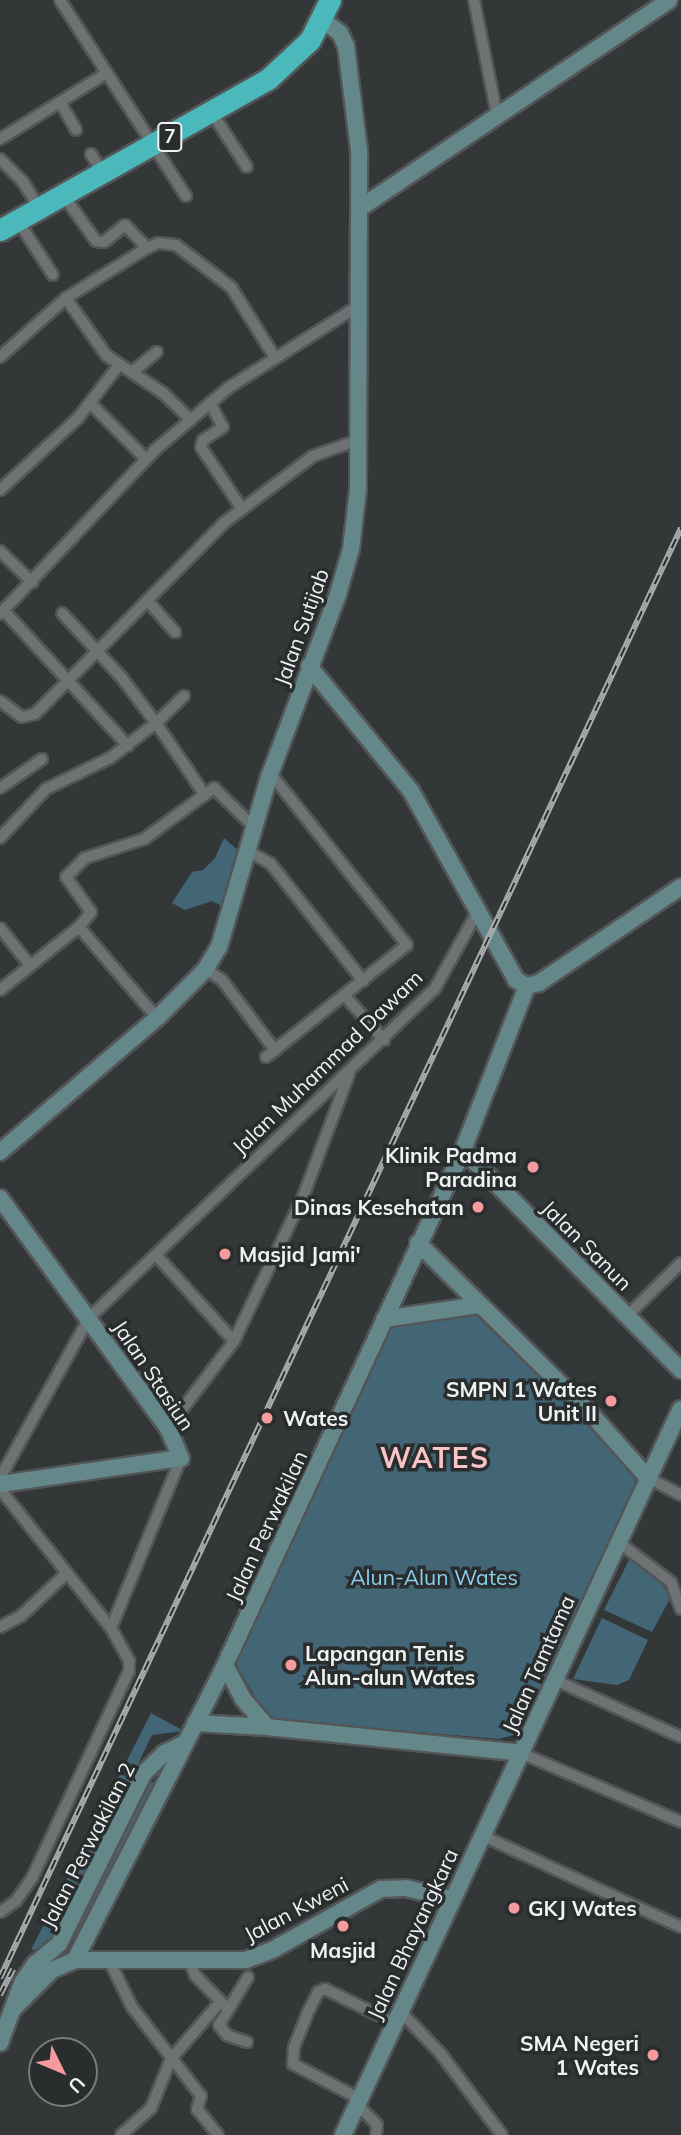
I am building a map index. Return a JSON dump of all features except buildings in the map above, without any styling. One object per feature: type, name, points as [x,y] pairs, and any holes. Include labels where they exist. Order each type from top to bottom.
[{"type":"highway","name":"7","points":[[9,225],[104,175],[268,79],[310,40],[330,0]]},
{"type":"main road","points":[[360,208],[669,0]]},
{"type":"main road","name":"Jalan Sutijab","points":[[0,1152],[157,1018],[205,969],[230,920],[270,773],[351,549],[358,440],[360,208],[356,104],[348,56],[340,33],[322,20]]},
{"type":"main road","points":[[309,666],[411,791],[516,980],[527,986],[551,976],[681,887]]},
{"type":"main road","name":"Jalan Perwakilan","points":[[75,1960],[225,1665],[463,1150],[527,986]]},
{"type":"main road","name":"Jalan Sanun","points":[[463,1150],[681,1370]]},
{"type":"main road","name":"Jalan Stasiun","points":[[0,1198],[168,1428],[181,1458]]},
{"type":"main road","points":[[418,1243],[592,1415],[647,1477]]},
{"type":"main road","points":[[384,1319],[479,1305]]},
{"type":"main road","name":"Jalan Tamtama","points":[[195,1723],[267,1727],[521,1753],[617,1541],[681,1409]]},
{"type":"main road","points":[[0,1486],[181,1458]]},
{"type":"main road","points":[[225,1665],[243,1699],[267,1727]]},
{"type":"main road","name":"Jalan Perwakilan 2","points":[[0,2043],[35,1964],[59,1944],[144,1773],[165,1753],[184,1743]]},
{"type":"main road","name":"Jalan Bhayangkara","points":[[343,2135],[450,1899],[521,1753]]},
{"type":"main road","name":"Jalan Kweni","points":[[75,1960],[190,1962],[261,1955],[381,1889],[406,1888],[450,1899]]},
{"type":"main road","points":[[13,2009],[52,1970],[75,1960]]},
{"type":"street","points":[[60,0],[186,196]]},
{"type":"street","points":[[474,0],[497,115]]},
{"type":"street","points":[[0,139],[107,73]]},
{"type":"street","points":[[60,102],[76,130]]},
{"type":"street","points":[[212,113],[247,167]]},
{"type":"street","points":[[91,153],[104,175]]},
{"type":"street","points":[[0,159],[23,182],[40,209]]},
{"type":"street","points":[[64,196],[96,241],[104,242],[125,225],[147,248]]},
{"type":"street","points":[[9,225],[53,275]]},
{"type":"street","points":[[0,357],[66,298],[159,243],[176,245],[220,277],[239,297],[274,356]]},
{"type":"street","points":[[66,298],[100,347],[119,365],[163,393],[191,420]]},
{"type":"street","points":[[128,746],[70,681],[2,612],[146,459],[210,403],[274,356],[358,306]]},
{"type":"street","points":[[132,372],[157,352]]},
{"type":"street","points":[[0,491],[90,403],[119,365]]},
{"type":"street","points":[[90,403],[146,459]]},
{"type":"street","points":[[210,403],[223,427],[202,440],[201,447],[242,509]]},
{"type":"street","points":[[0,701],[28,718],[70,681],[95,650],[147,600],[193,549],[313,456],[358,440]]},
{"type":"street","points":[[0,471],[10,482]]},
{"type":"street","points":[[0,551],[32,582]]},
{"type":"street","points":[[147,600],[175,632]]},
{"type":"street","points":[[62,613],[156,723],[205,795]]},
{"type":"street","points":[[0,838],[46,789],[128,746],[184,696]]},
{"type":"street","points":[[0,788],[42,759]]},
{"type":"street","points":[[266,1057],[407,945],[270,773]]},
{"type":"street","points":[[0,990],[91,915],[67,878],[78,864],[95,852],[144,838],[214,788],[254,827]]},
{"type":"street","points":[[248,852],[271,864],[363,981]]},
{"type":"street","name":"Jalan Muhammad Dawam","points":[[0,1478],[89,1318],[384,1040],[445,977],[478,909]]},
{"type":"street","points":[[79,927],[157,1018]]},
{"type":"street","points":[[0,928],[30,965]]},
{"type":"street","points":[[205,969],[222,980],[275,1050]]},
{"type":"street","points":[[345,996],[384,1040]]},
{"type":"street","points":[[168,1428],[234,1341],[304,1194],[350,1072]]},
{"type":"street","points":[[156,1255],[234,1341]]},
{"type":"street","points":[[628,1315],[681,1263]]},
{"type":"street","points":[[111,1628],[181,1458]]},
{"type":"street","points":[[647,1477],[681,1495]]},
{"type":"street","points":[[0,1486],[111,1628],[129,1661],[129,1671],[32,1878],[16,1901],[0,1912]]},
{"type":"street","points":[[617,1541],[661,1572],[676,1591],[681,1609]]},
{"type":"street","points":[[0,1626],[21,1616],[67,1573]]},
{"type":"street","points":[[553,1679],[681,1737]]},
{"type":"street","points":[[521,1753],[681,1822]]},
{"type":"street","points":[[481,1835],[681,1927]]},
{"type":"street","points":[[110,1962],[120,1989],[201,2096],[197,2109],[218,2135]]},
{"type":"street","points":[[190,1962],[195,1975],[223,2005]]},
{"type":"street","points":[[121,2135],[151,2108],[171,2059],[248,1977]]},
{"type":"street","points":[[376,2135],[377,2125],[358,2102],[293,2064],[294,2047],[307,2014],[318,1992],[325,1989],[397,2017],[455,2071],[502,2135]]},
{"type":"street","points":[[223,2005],[220,2028],[247,2042]]},
{"type":"green space","points":[[224,838],[240,852],[226,908],[212,901],[185,910],[172,903],[192,872],[203,870],[215,858]]},
{"type":"green space","name":"Alun-Alun Wates","points":[[472,1312],[632,1464],[636,1486],[526,1722],[514,1735],[499,1739],[268,1719],[235,1662],[391,1327]]},
{"type":"green space","points":[[632,1554],[654,1573],[671,1597],[652,1632],[604,1610]]},
{"type":"green space","points":[[602,1618],[648,1640],[629,1680],[617,1685],[573,1679]]},
{"type":"green space","points":[[151,1713],[184,1731],[152,1735],[49,1948],[31,1950]]},
{"type":"green space","points":[[154,1782],[157,1790],[75,1943],[72,1935],[145,1783]]},
{"type":"railway","points":[[0,1978],[681,528]]},
{"type":"railway","points":[[0,1995],[13,1969]]},
{"type":"place","name":"Klinik Padma Paradina","points":[[533,1167]]},
{"type":"place","name":"Dinas Kesehatan","points":[[478,1207]]},
{"type":"place","name":"Masjid Jami'","points":[[225,1254]]},
{"type":"place","name":"SMPN 1 Wates Unit II","points":[[611,1401]]},
{"type":"place","name":"Wates","points":[[267,1418]]},
{"type":"place","name":"Lapangan Tenis Alun-alun Wates","points":[[291,1665]]},
{"type":"place","name":"GKJ Wates","points":[[514,1908]]},
{"type":"place","name":"Masjid","points":[[343,1926]]},
{"type":"place","name":"SMA Negeri 1 Wates","points":[[653,2055]]},
{"type":"district","name":"WATES","points":[[435,1458]]}]
